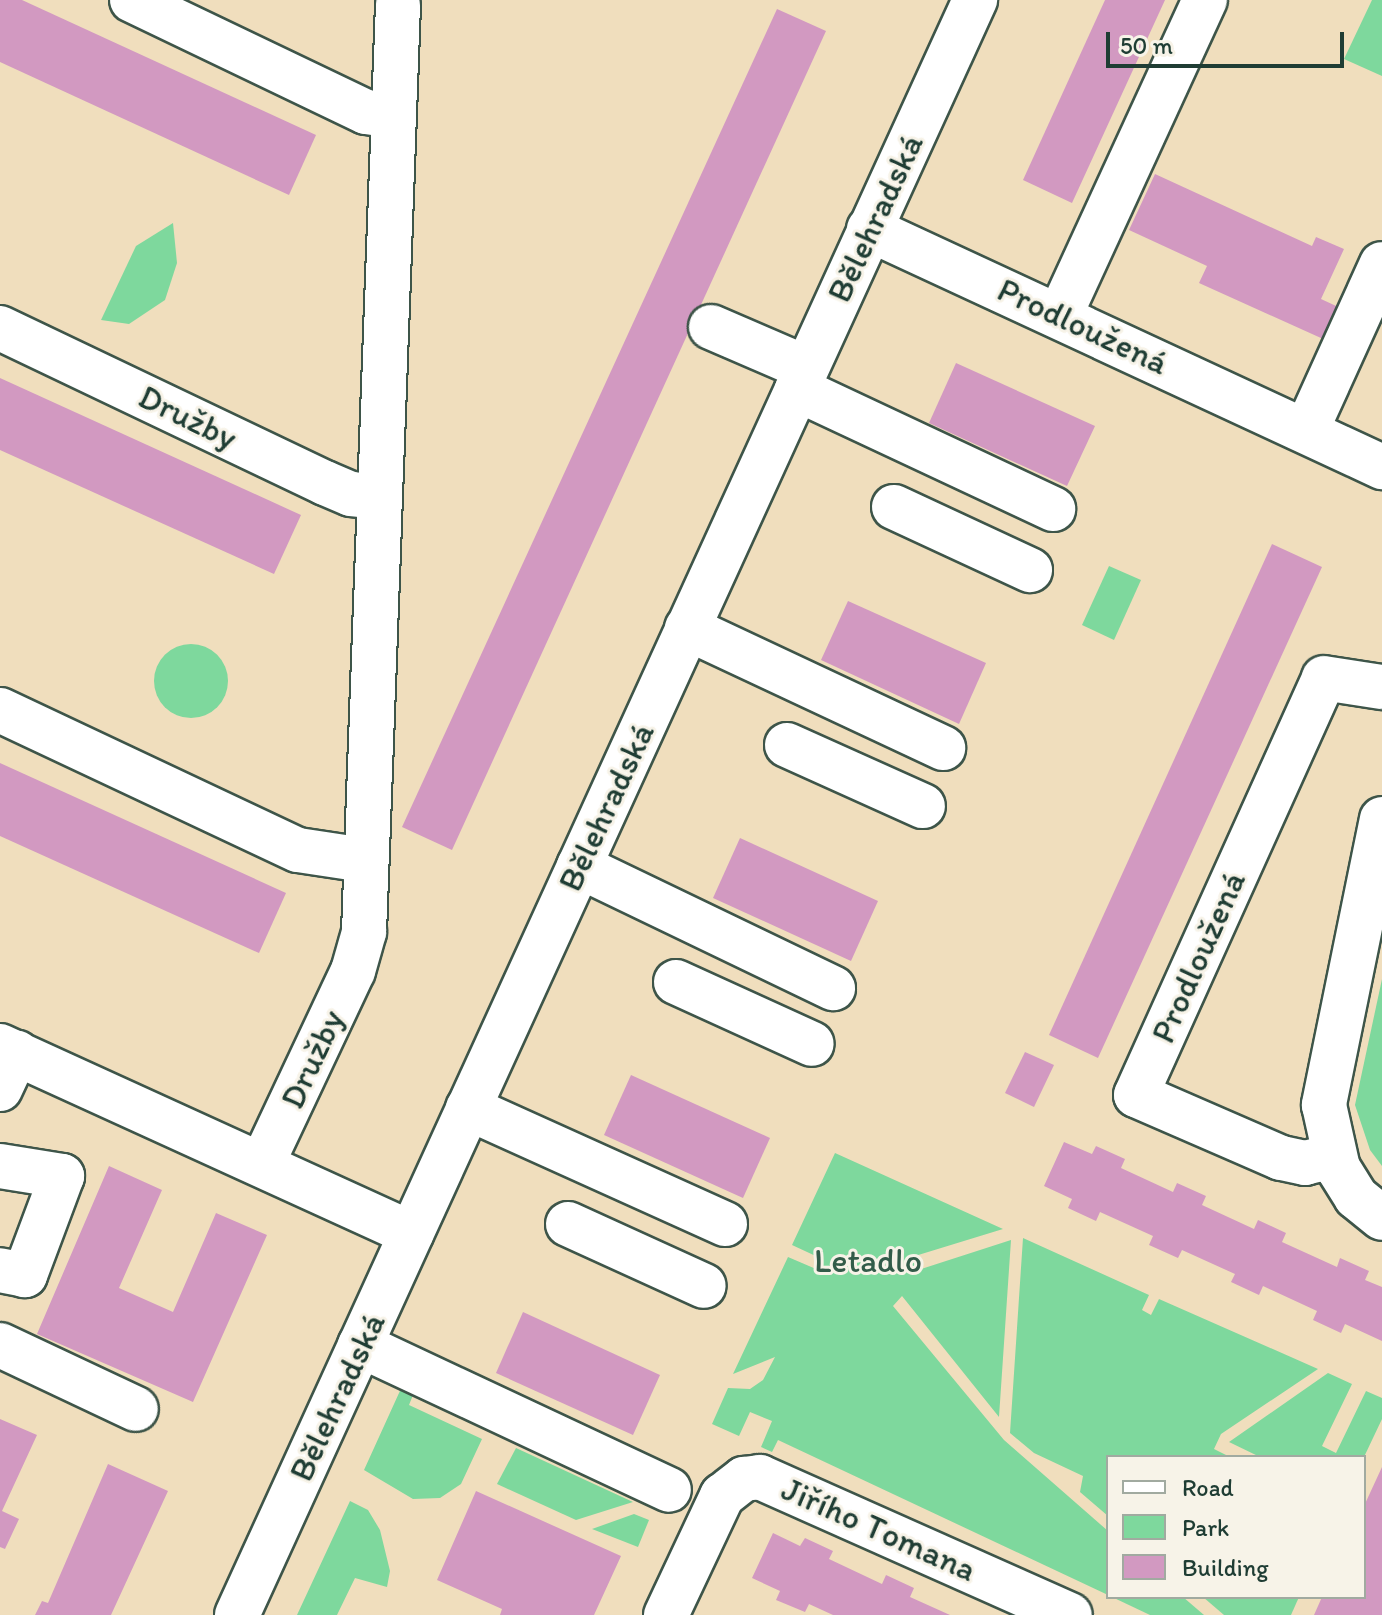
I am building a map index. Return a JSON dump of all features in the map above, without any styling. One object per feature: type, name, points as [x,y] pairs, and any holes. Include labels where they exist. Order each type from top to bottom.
[{"type":"street","points":[[132,0],[366,112],[394,116]]},
{"type":"street","name":"Bělehradská","points":[[237,1615],[975,0]]},
{"type":"street","points":[[1060,315],[1205,0]]},
{"type":"street","name":"Družby","points":[[263,1162],[361,950],[398,5]]},
{"type":"street","name":"Prodloužená","points":[[869,229],[1307,429],[1382,467]]},
{"type":"street","points":[[1307,429],[1382,264]]},
{"type":"street","points":[[711,327],[987,478],[1053,509]]},
{"type":"street","name":"Družby","points":[[0,328],[325,483],[351,494],[379,497]]},
{"type":"street","points":[[959,537],[987,478]]},
{"type":"street","points":[[894,507],[1030,570]]},
{"type":"street","points":[[687,628],[943,748]]},
{"type":"street","name":"Prodloužená","points":[[1333,1156],[1305,1163],[1281,1158],[1136,1095],[1324,678],[1382,687]]},
{"type":"street","points":[[0,710],[298,850],[364,860]]},
{"type":"street","points":[[852,774],[878,718]]},
{"type":"street","points":[[787,745],[923,806]]},
{"type":"street","points":[[1382,819],[1324,1105],[1333,1156],[1356,1197],[1382,1218]]},
{"type":"street","points":[[579,866],[833,988]]},
{"type":"street","points":[[745,1013],[770,958]]},
{"type":"street","points":[[676,982],[812,1044]]},
{"type":"street","points":[[6,1063],[263,1162],[411,1233]]},
{"type":"street","points":[[468,1108],[725,1224]]},
{"type":"street","points":[[0,1166],[62,1176],[25,1275],[0,1270]]},
{"type":"street","points":[[634,1254],[660,1195]]},
{"type":"street","points":[[568,1224],[704,1286]]},
{"type":"street","points":[[0,1345],[136,1409]]},
{"type":"street","points":[[360,1345],[669,1490]]},
{"type":"street","name":"Jiřího Tomana","points":[[666,1615],[722,1496],[744,1479],[780,1482],[1070,1615]]},
{"type":"green space","points":[[1372,0],[1382,0],[1382,76],[1344,59]]},
{"type":"green space","points":[[173,223],[177,263],[165,300],[129,324],[101,320],[136,246]]},
{"type":"green space","points":[[1109,566],[1141,580],[1114,640],[1082,625]]},
{"type":"green space","points":[[191,644],[205,647],[217,655],[225,667],[228,681],[225,695],[217,707],[205,715],[191,718],[177,715],[165,707],[157,695],[154,681],[157,667],[165,655],[177,647]]},
{"type":"green space","points":[[1382,979],[1382,1166],[1370,1150],[1355,1105]]},
{"type":"green space","name":"Letadlo","points":[[835,1153],[1003,1229],[915,1256],[915,1271],[1011,1240],[999,1417],[902,1296],[893,1306],[1004,1440],[1106,1529],[1106,1594],[778,1440],[772,1452],[761,1447],[772,1421],[750,1412],[739,1436],[712,1424],[728,1388],[750,1389],[763,1380],[775,1357],[733,1374],[788,1257],[816,1269],[820,1258],[792,1245]]},
{"type":"green space","points":[[1023,1238],[1149,1295],[1142,1310],[1151,1315],[1159,1299],[1318,1369],[1221,1434],[1214,1449],[1226,1455],[1106,1455],[1106,1514],[1080,1492],[1083,1476],[1034,1453],[1010,1433]]},
{"type":"green space","points":[[1328,1373],[1352,1384],[1322,1446],[1336,1453],[1366,1391],[1382,1398],[1382,1419],[1365,1455],[1256,1455],[1229,1442]]},
{"type":"green space","points":[[404,1382],[417,1385],[409,1405],[482,1439],[461,1484],[440,1498],[413,1499],[364,1470]]},
{"type":"green space","points":[[516,1448],[633,1502],[576,1520],[497,1484]]},
{"type":"green space","points":[[350,1501],[368,1510],[380,1530],[390,1571],[387,1587],[355,1578],[337,1615],[297,1615]]},
{"type":"green space","points":[[634,1514],[649,1520],[638,1547],[592,1529]]},
{"type":"green space","points":[[1116,1599],[1185,1599],[1204,1615],[1150,1615]]},
{"type":"green space","points":[[1205,1599],[1298,1599],[1291,1615],[1224,1615]]},
{"type":"building","points":[[0,0],[22,0],[316,135],[289,195],[0,62]]},
{"type":"building","points":[[1105,0],[1165,0],[1072,203],[1023,180]]},
{"type":"building","points":[[777,9],[826,31],[452,850],[402,827]]},
{"type":"building","points":[[1155,174],[1312,246],[1316,237],[1344,249],[1321,299],[1347,311],[1332,343],[1199,283],[1207,266],[1129,230]]},
{"type":"building","points":[[956,363],[1095,426],[1067,486],[929,423]]},
{"type":"building","points":[[0,378],[301,515],[274,574],[0,450]]},
{"type":"building","points":[[1272,544],[1322,567],[1098,1058],[1049,1035]]},
{"type":"building","points":[[848,601],[986,663],[959,724],[821,660]]},
{"type":"building","points":[[0,763],[286,893],[259,953],[0,836]]},
{"type":"building","points":[[740,838],[878,901],[851,961],[713,898]]},
{"type":"building","points":[[1025,1052],[1054,1065],[1034,1107],[1005,1093]]},
{"type":"building","points":[[631,1075],[770,1138],[743,1198],[604,1135]]},
{"type":"building","points":[[1064,1142],[1092,1154],[1096,1146],[1125,1159],[1121,1168],[1173,1192],[1177,1183],[1206,1196],[1202,1205],[1254,1229],[1258,1220],[1286,1233],[1282,1242],[1337,1267],[1340,1258],[1369,1271],[1365,1280],[1382,1287],[1382,1341],[1345,1324],[1341,1333],[1313,1320],[1317,1311],[1263,1286],[1259,1295],[1231,1282],[1235,1274],[1182,1250],[1178,1258],[1149,1245],[1153,1236],[1100,1212],[1096,1221],[1068,1208],[1072,1199],[1044,1186]]},
{"type":"building","points":[[109,1166],[162,1190],[119,1288],[173,1312],[216,1213],[267,1235],[193,1402],[37,1334]]},
{"type":"building","points":[[523,1312],[660,1375],[633,1435],[496,1373]]},
{"type":"building","points":[[0,1419],[37,1435],[2,1511],[19,1519],[5,1549],[0,1547]]},
{"type":"building","points":[[108,1464],[168,1491],[111,1615],[35,1615],[42,1601],[48,1603]]},
{"type":"building","points":[[1382,1467],[1382,1615],[1314,1615],[1321,1599],[1366,1599],[1366,1502]]},
{"type":"building","points":[[476,1491],[621,1556],[594,1615],[500,1615],[502,1609],[437,1580]]},
{"type":"building","points":[[773,1533],[800,1546],[805,1538],[833,1551],[829,1559],[882,1584],[886,1575],[914,1588],[910,1597],[950,1615],[833,1615],[809,1604],[805,1612],[776,1600],[780,1591],[752,1578]]}]
